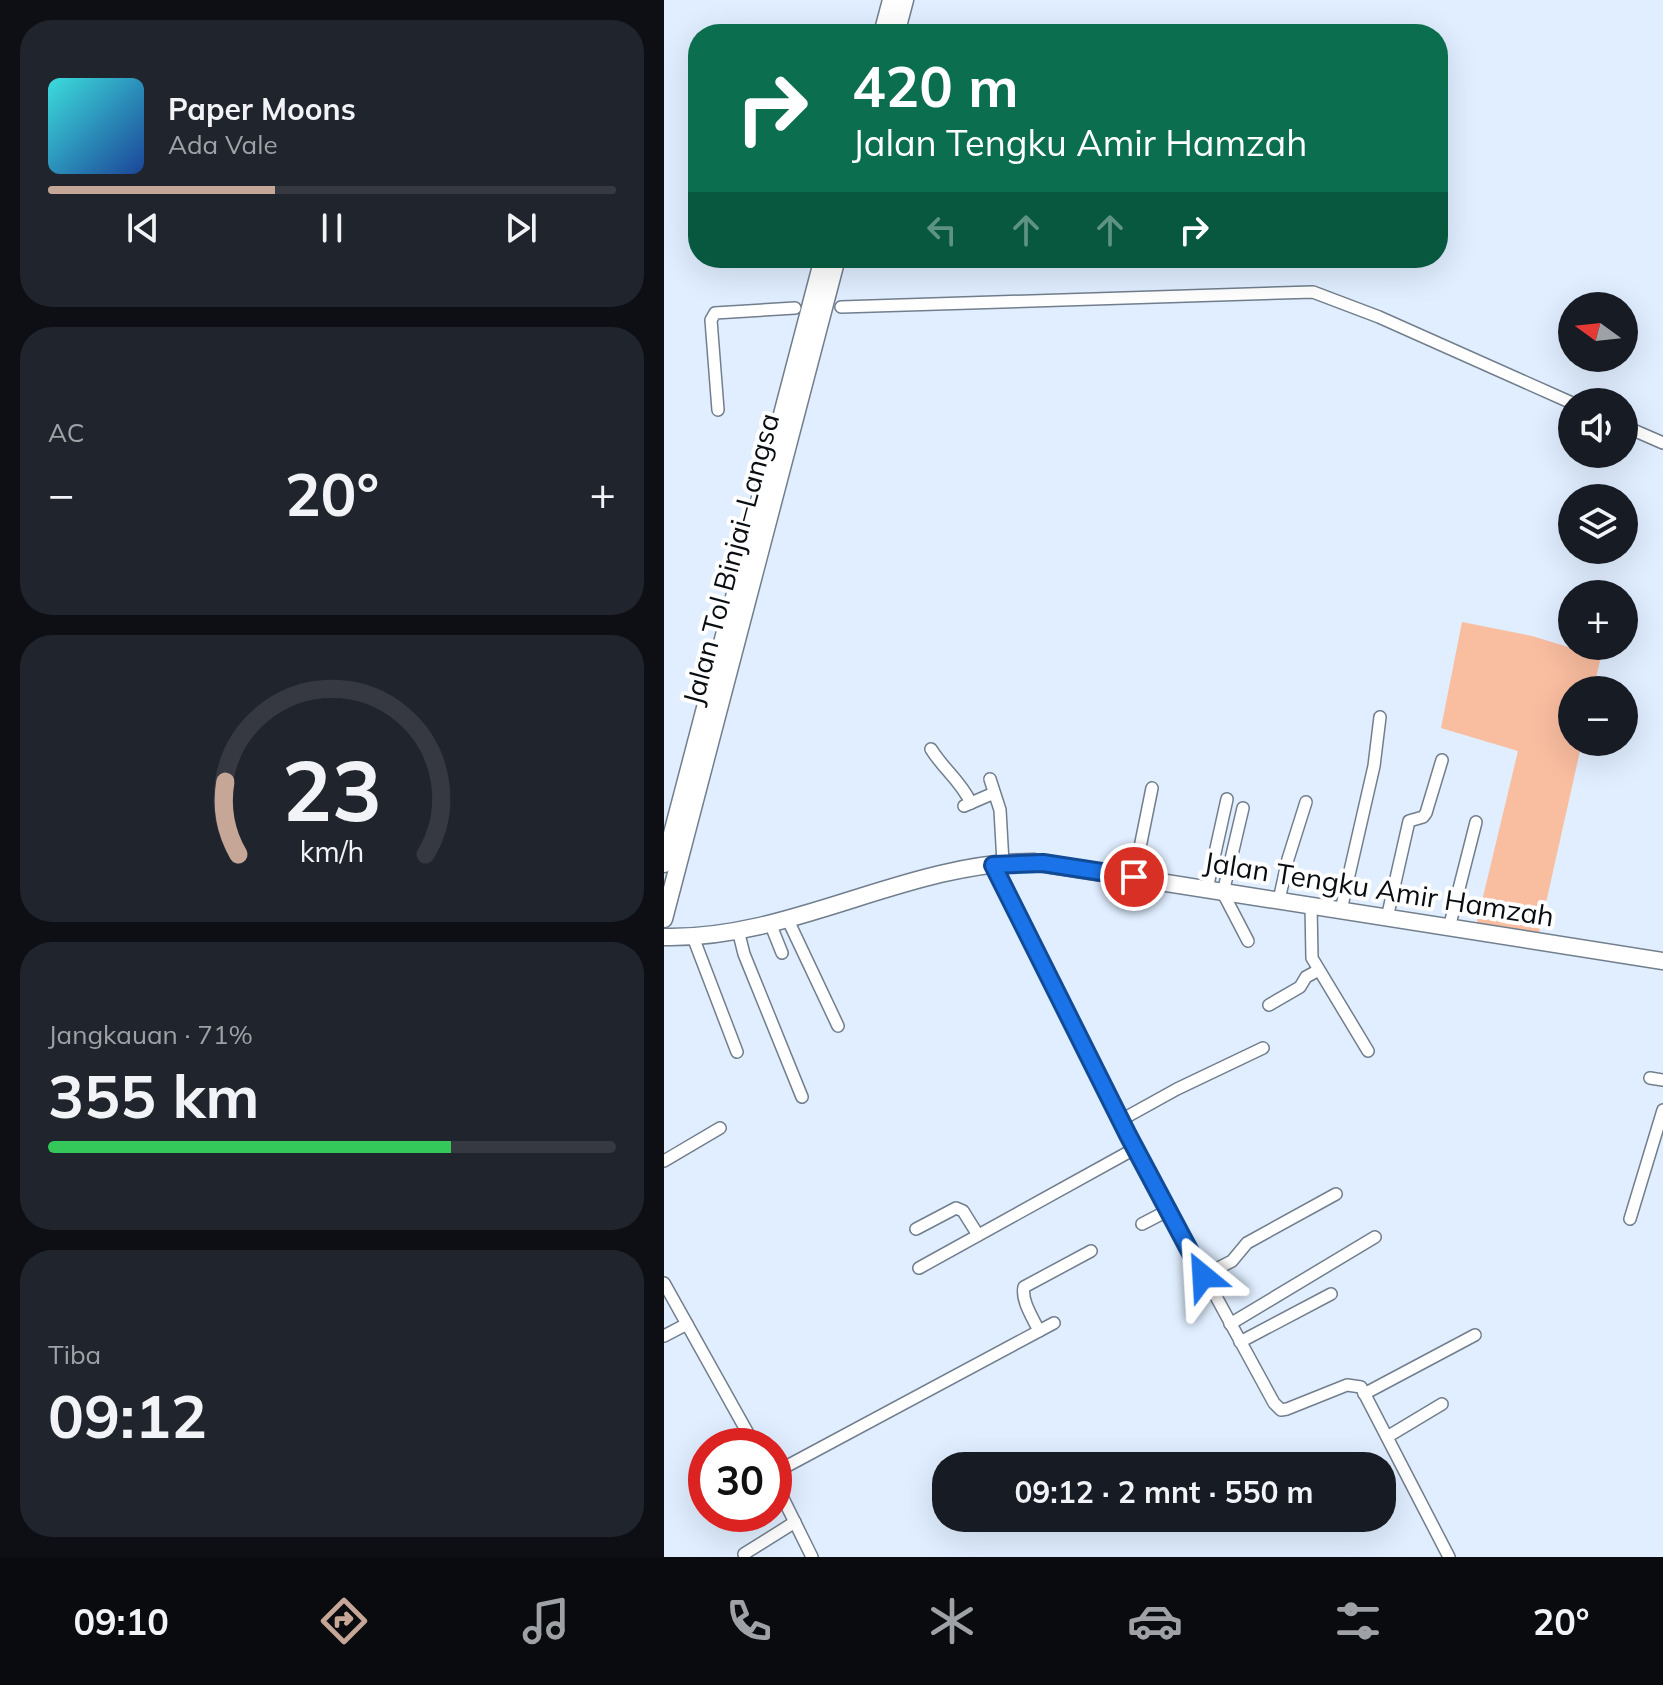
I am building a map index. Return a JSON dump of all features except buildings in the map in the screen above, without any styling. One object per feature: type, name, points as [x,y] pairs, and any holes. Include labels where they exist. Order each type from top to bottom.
[{"type":"highway","points":[[885,24],[891,0]]},
{"type":"highway","points":[[899,24],[905,0]]},
{"type":"highway","name":"Jalan Tol Binjai–Langsa","points":[[760,527],[821,268]]},
{"type":"highway","name":"Jalan Tol Binjai–Langsa","points":[[664,864],[834,268]]},
{"type":"highway","name":"Jalan Tol Binjai–Langsa","points":[[665,913],[750,564]]},
{"type":"highway","name":"Jalan Tengku Amir Hamzah","points":[[664,937],[693,937],[738,930],[934,877],[998,864],[1043,863],[1663,961]]},
{"type":"street","points":[[841,307],[1313,292],[1379,317],[1558,397]]},
{"type":"street","points":[[718,410],[711,320],[715,313],[795,308]]},
{"type":"street","points":[[1638,432],[1663,443]]},
{"type":"street","points":[[1341,910],[1372,779],[1380,717]]},
{"type":"street","points":[[931,749],[962,784],[968,805],[994,793]]},
{"type":"street","points":[[1387,918],[1409,821],[1426,813],[1442,760]]},
{"type":"street","points":[[990,779],[1001,819],[998,864],[1121,1120],[1271,1398],[1281,1410],[1351,1384],[1361,1387],[1449,1557]]},
{"type":"street","points":[[1134,877],[1152,788]]},
{"type":"street","points":[[1227,799],[1215,891],[1248,941]]},
{"type":"street","points":[[1279,900],[1306,802]]},
{"type":"street","points":[[1215,891],[1243,808]]},
{"type":"street","points":[[1449,928],[1476,822]]},
{"type":"street","points":[[1311,906],[1310,953],[1317,971],[1368,1051]]},
{"type":"street","points":[[787,918],[838,1026]]},
{"type":"street","points":[[770,923],[782,953]]},
{"type":"street","points":[[738,930],[744,954],[802,1097]]},
{"type":"street","points":[[693,937],[737,1052]]},
{"type":"street","points":[[1269,1005],[1300,987],[1306,977],[1317,971]]},
{"type":"street","points":[[1121,1120],[1263,1048]]},
{"type":"street","points":[[1630,1219],[1663,1110]]},
{"type":"street","points":[[664,1161],[720,1128]]},
{"type":"street","points":[[919,1268],[1136,1148]]},
{"type":"street","points":[[1203,1276],[1232,1261],[1247,1243],[1336,1194]]},
{"type":"street","points":[[916,1229],[956,1208],[963,1211],[978,1235]]},
{"type":"street","points":[[1142,1224],[1169,1210]]},
{"type":"street","points":[[1230,1324],[1375,1237]]},
{"type":"street","points":[[1039,1331],[1025,1302],[1024,1287],[1091,1251]]},
{"type":"street","points":[[664,1283],[745,1428]]},
{"type":"street","points":[[1240,1342],[1331,1294]]},
{"type":"street","points":[[792,1463],[1054,1323]]},
{"type":"street","points":[[664,1336],[687,1324]]},
{"type":"street","points":[[1364,1394],[1475,1335]]},
{"type":"street","points":[[1387,1437],[1442,1404]]},
{"type":"street","points":[[792,1516],[812,1557]]},
{"type":"street","points":[[744,1554],[795,1522]]},
{"type":"shaded area","points":[[1462,622],[1558,644],[1558,660],[1600,660],[1596,676],[1558,676],[1558,756],[1579,756],[1539,934],[1476,926],[1518,751],[1441,728]]},
{"type":"route","points":[[1134,877],[1043,863],[993,865],[1128,1135],[1203,1276]]}]
